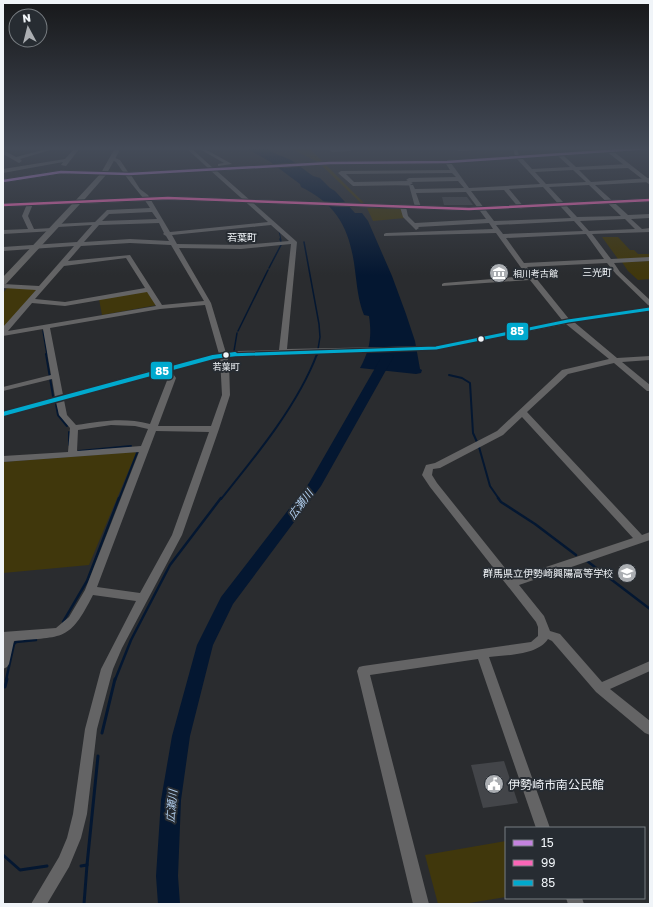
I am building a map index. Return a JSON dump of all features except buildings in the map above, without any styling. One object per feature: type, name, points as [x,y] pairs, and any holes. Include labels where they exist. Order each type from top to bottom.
[{"type":"main road","points":[[4,281],[89,190]]},
{"type":"main road","points":[[3,205],[147,198],[482,209],[650,200]]},
{"type":"street","points":[[39,904],[64,862],[74,838],[80,814],[91,729],[97,701],[107,669],[116,647],[177,534],[215,430],[226,395],[226,372],[223,355],[218,344],[208,303],[174,244],[166,234],[147,198],[138,190]]},
{"type":"street","points":[[237,190],[294,242]]},
{"type":"street","points":[[413,190],[418,208]]},
{"type":"street","points":[[468,190],[522,265],[564,318],[617,360],[650,389]]},
{"type":"street","points":[[507,190],[521,207]]},
{"type":"street","points":[[548,190],[588,232],[609,261],[650,304]]},
{"type":"street","points":[[599,190],[641,231]]},
{"type":"street","points":[[30,204],[25,216],[32,231]]},
{"type":"street","points":[[403,207],[405,216],[420,235]]},
{"type":"street","points":[[3,333],[40,288],[107,212],[153,210]]},
{"type":"street","points":[[413,225],[650,216]]},
{"type":"street","points":[[3,232],[32,231],[96,224],[159,221]]},
{"type":"street","points":[[166,234],[273,223]]},
{"type":"street","points":[[386,236],[650,230]]},
{"type":"street","points":[[3,249],[130,241],[242,247],[294,242]]},
{"type":"street","points":[[283,352],[294,242]]},
{"type":"street","points":[[61,264],[128,256],[160,307]]},
{"type":"street","points":[[522,265],[650,259]]},
{"type":"street","points":[[444,285],[532,278]]},
{"type":"street","points":[[4,281],[40,288]]},
{"type":"street","points":[[29,301],[65,304],[150,290]]},
{"type":"street","points":[[3,333],[160,307],[208,303]]},
{"type":"street","points":[[3,414],[166,369],[223,355],[283,352],[430,350],[568,321],[650,309]]},
{"type":"street","points":[[46,327],[63,415],[74,428],[72,454]]},
{"type":"street","points":[[421,904],[363,671],[534,646],[542,640],[545,634],[544,624],[432,485],[427,472],[429,467],[437,466],[500,433],[565,372],[617,360],[650,358]]},
{"type":"street","points":[[3,664],[6,637],[65,630],[72,622],[90,590],[143,449],[172,378],[166,369]]},
{"type":"street","points":[[3,389],[55,376]]},
{"type":"street","points":[[511,583],[645,537],[522,412]]},
{"type":"street","points":[[74,428],[111,422],[135,423],[152,428],[215,430]]},
{"type":"street","points":[[3,459],[143,449]]},
{"type":"street","points":[[90,590],[143,598]]},
{"type":"street","points":[[545,634],[556,637],[600,688],[650,729]]},
{"type":"street","points":[[482,653],[542,827]]},
{"type":"street","points":[[600,688],[650,666]]},
{"type":"shaded area","points":[[348,190],[351,190],[364,203],[361,203]]},
{"type":"shaded area","points":[[367,208],[400,209],[402,210],[405,218],[373,221]]},
{"type":"shaded area","points":[[602,237],[618,237],[630,250],[634,250],[638,254],[650,254],[650,258],[618,259]]},
{"type":"shaded area","points":[[649,261],[650,279],[638,280],[628,271],[622,262]]},
{"type":"shaded area","points":[[8,287],[37,289],[3,330],[3,293]]},
{"type":"shaded area","points":[[146,291],[149,292],[157,305],[102,315],[99,299]]},
{"type":"shaded area","points":[[136,453],[89,565],[3,573],[3,462]]},
{"type":"shaded area","points":[[505,841],[505,897],[463,904],[438,904],[425,855]]},
{"type":"water","points":[[307,190],[334,190],[355,213],[362,213],[368,221],[392,276],[406,314],[415,341],[420,369],[422,370],[421,373],[416,374],[360,368],[368,349],[370,330],[369,316],[364,315],[362,309],[350,243],[340,220],[324,202]]},
{"type":"waterway","points":[[279,231],[281,240]]},
{"type":"waterway","points":[[304,242],[319,324],[320,337],[317,355]]},
{"type":"waterway","points":[[269,268],[281,245]]},
{"type":"waterway","points":[[238,331],[268,270]]},
{"type":"waterway","points":[[43,331],[47,355]]},
{"type":"waterway","points":[[234,351],[237,333]]},
{"type":"waterway","points":[[46,354],[53,396]]},
{"type":"waterway","points":[[221,499],[275,430],[299,392],[317,354]]},
{"type":"waterway","name":"広瀬川","points":[[169,904],[167,876],[171,800],[181,736],[205,645],[227,601],[314,486],[365,399],[388,356]]},
{"type":"waterway","points":[[449,375],[462,378],[470,383],[473,433],[477,442]]},
{"type":"waterway","points":[[56,404],[58,415],[67,426]]},
{"type":"waterway","points":[[69,432],[69,445]]},
{"type":"waterway","points":[[79,451],[131,446]]},
{"type":"waterway","points":[[479,447],[490,486],[499,499]]},
{"type":"waterway","points":[[119,499],[137,453]]},
{"type":"waterway","points":[[63,622],[87,581],[119,498]]},
{"type":"waterway","points":[[115,680],[131,640],[170,565],[221,498]]},
{"type":"waterway","points":[[498,498],[501,502],[535,524],[576,555]]},
{"type":"waterway","points":[[587,561],[650,609]]},
{"type":"waterway","points":[[6,680],[14,644],[16,642],[36,640]]},
{"type":"waterway","points":[[5,687],[7,679]]},
{"type":"waterway","points":[[102,733],[115,679]]},
{"type":"waterway","points":[[87,865],[98,756]]},
{"type":"waterway","points":[[3,855],[20,870],[47,866]]},
{"type":"waterway","points":[[81,866],[87,865]]},
{"type":"waterway","points":[[84,904],[87,865]]},
{"type":"transit line","name":"99","points":[[3,205],[168,198],[469,209],[650,200]]},
{"type":"transit line","name":"85","points":[[3,414],[213,357],[239,353],[436,348],[568,321],[650,309]]},
{"type":"place","name":"相川考古館","points":[[499,273]]},
{"type":"place","name":"若葉町","points":[[226,355]]},
{"type":"place","name":"群馬県立伊勢崎興陽高等学校","points":[[627,573]]},
{"type":"place","name":"伊勢崎市南公民館","points":[[494,784]]},
{"type":"district","name":"若葉町","points":[[242,237]]},
{"type":"district","name":"三光町","points":[[597,272]]}]
